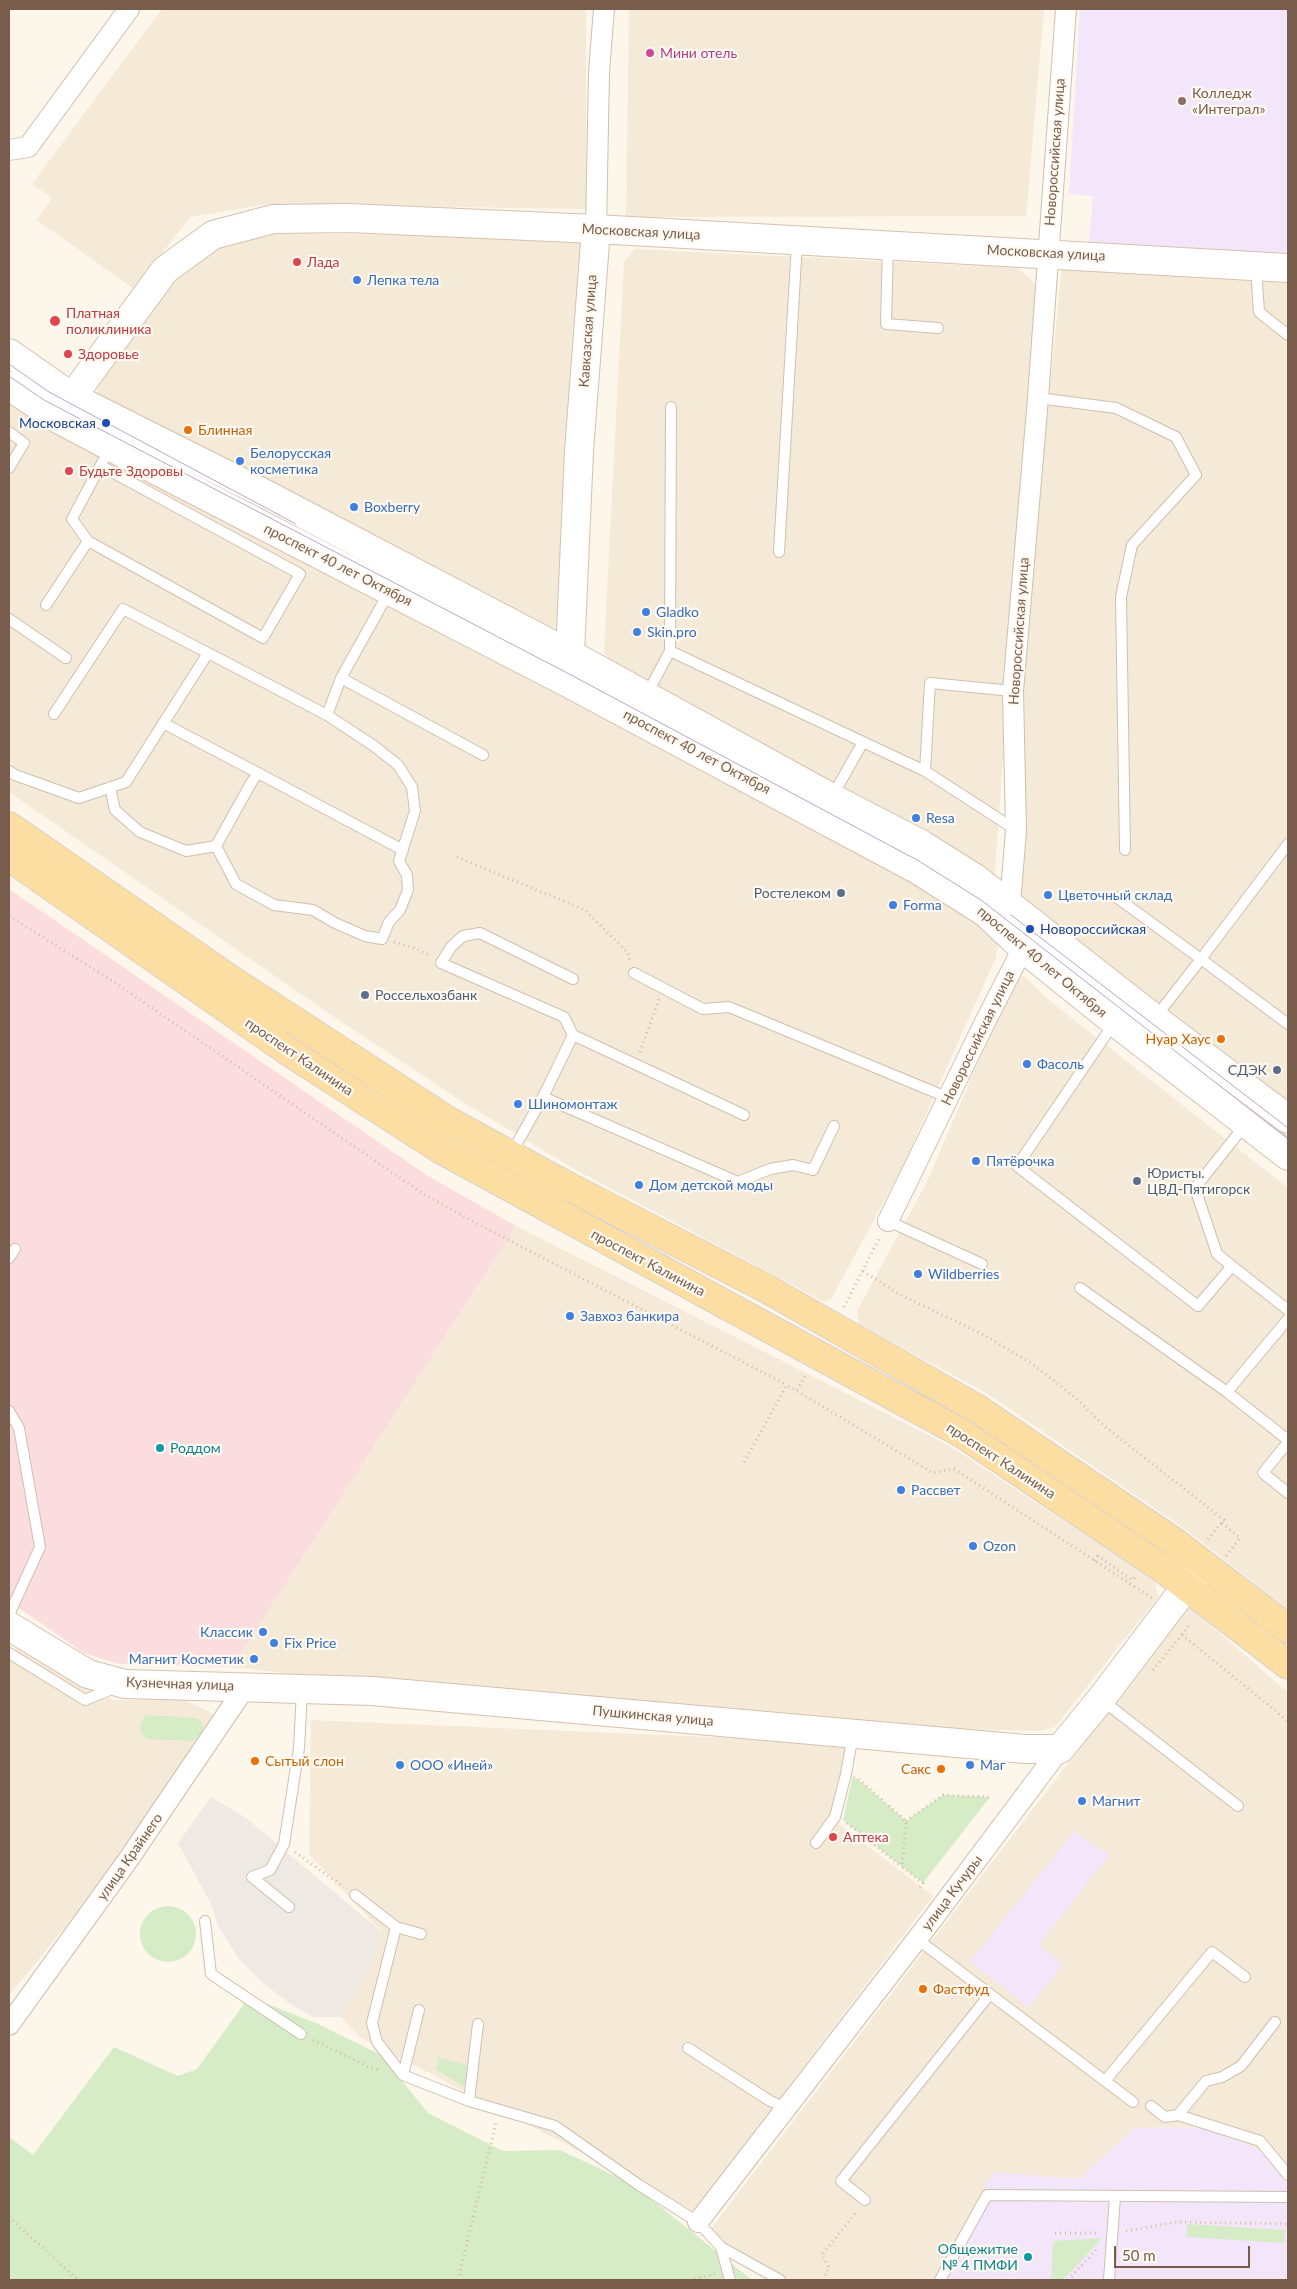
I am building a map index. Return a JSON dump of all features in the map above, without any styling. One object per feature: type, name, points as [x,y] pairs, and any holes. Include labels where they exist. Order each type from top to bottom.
[{"type":"main road","name":"проспект Калинина","points":[[9,826],[230,980],[346,1057],[450,1122],[767,1289],[976,1408],[1174,1541],[1211,1554],[1288,1629]]},
{"type":"main road","name":"проспект Калинина","points":[[9,857],[289,1052],[440,1149],[963,1434],[1158,1566],[1288,1665]]},
{"type":"street","points":[[9,150],[28,146],[129,9]]},
{"type":"street","name":"Кавказская улица","points":[[570,654],[580,451],[596,229],[599,72],[604,9]]},
{"type":"street","name":"Новороссийская улица","points":[[888,1221],[1023,948],[1010,905],[1016,830],[1013,691],[1038,398],[1066,9]]},
{"type":"street","name":"Московская улица","points":[[66,408],[165,270],[213,235],[273,220],[348,218],[596,229],[1288,268]]},
{"type":"street","name":"проспект 40 лет Октября","points":[[9,353],[66,408],[106,456],[389,591],[918,870],[986,913],[1023,948],[1288,1156]]},
{"type":"street","name":"проспект 40 лет Октября","points":[[9,386],[66,408],[268,495],[570,654],[832,798],[921,844],[975,878],[1154,1018],[1286,1113]]},
{"type":"street","name":"улица Кучуры","points":[[698,2222],[1211,1554]]},
{"type":"street","name":"Кузнечная улица","points":[[9,1626],[88,1674],[125,1684],[246,1686]]},
{"type":"street","name":"Пушкинская улица","points":[[246,1686],[302,1690],[372,1691],[1025,1749],[1060,1749]]},
{"type":"street","name":"улица Крайнего","points":[[9,2025],[128,1860],[246,1686]]},
{"type":"lane","points":[[779,552],[797,241]]},
{"type":"lane","points":[[888,244],[886,324],[938,328]]},
{"type":"lane","points":[[1256,266],[1259,312],[1288,335]]},
{"type":"lane","points":[[1038,398],[1116,408],[1176,437],[1196,475],[1132,545],[1121,597],[1125,850]]},
{"type":"lane","points":[[646,696],[670,651],[671,407]]},
{"type":"lane","points":[[9,432],[24,443],[9,468]]},
{"type":"lane","points":[[106,456],[300,574],[263,638],[88,541],[72,519],[106,456]]},
{"type":"lane","points":[[46,605],[88,541]]},
{"type":"lane","points":[[327,716],[342,678],[389,591]]},
{"type":"lane","points":[[54,714],[123,609],[327,716],[374,746],[398,765],[412,787],[415,811],[399,861],[407,875],[408,890],[400,910],[390,922],[382,939],[365,936],[335,923],[313,910],[274,905],[236,884],[216,846]]},
{"type":"lane","points":[[9,619],[66,658]]},
{"type":"lane","points":[[670,651],[925,771],[1016,830]]},
{"type":"lane","points":[[9,771],[15,776],[79,798],[126,782],[208,653]]},
{"type":"lane","points":[[342,678],[483,755]]},
{"type":"lane","points":[[925,771],[930,683],[1013,691]]},
{"type":"lane","points":[[163,723],[402,850]]},
{"type":"lane","points":[[832,798],[863,742]]},
{"type":"lane","points":[[216,846],[258,774]]},
{"type":"lane","points":[[110,787],[116,810],[140,832],[186,851],[216,846]]},
{"type":"lane","points":[[1154,1018],[1288,844]]},
{"type":"lane","points":[[1116,897],[1288,1024]]},
{"type":"lane","points":[[573,979],[480,933],[463,936],[452,947],[441,963],[564,1017],[573,1035],[744,1115]]},
{"type":"lane","points":[[634,973],[703,1009],[728,1007],[949,1098]]},
{"type":"lane","points":[[1115,1022],[1017,1166],[1198,1306],[1232,1266]]},
{"type":"lane","points":[[511,1154],[544,1097],[573,1035]]},
{"type":"lane","points":[[544,1097],[738,1182],[770,1170],[794,1165],[813,1170],[834,1126]]},
{"type":"lane","points":[[1246,1124],[1195,1188],[1217,1254],[1288,1310]]},
{"type":"lane","points":[[888,1221],[982,1264]]},
{"type":"lane","points":[[9,1258],[15,1248]]},
{"type":"lane","points":[[1080,1288],[1226,1392],[1288,1441],[1263,1473],[1288,1493]]},
{"type":"lane","points":[[1226,1392],[1288,1319]]},
{"type":"lane","points":[[9,1411],[19,1428],[40,1548],[9,1614]]},
{"type":"lane","points":[[9,1653],[85,1700],[125,1684]]},
{"type":"lane","points":[[289,1907],[252,1877],[270,1870],[284,1844],[299,1748],[302,1690]]},
{"type":"lane","points":[[1101,1699],[1238,1806]]},
{"type":"lane","points":[[816,1843],[835,1818],[846,1774],[853,1734]]},
{"type":"lane","points":[[355,1895],[396,1927],[421,1934]]},
{"type":"lane","points":[[205,1921],[211,1974],[301,2034]]},
{"type":"lane","points":[[396,1927],[372,2023],[377,2042],[403,2075],[469,2101],[555,2126],[639,2185],[698,2222],[722,2247],[780,2280]]},
{"type":"lane","points":[[917,1939],[1133,2102]]},
{"type":"lane","points":[[1105,2081],[1212,1952],[1245,1977]]},
{"type":"lane","points":[[865,2200],[841,2181],[990,1994]]},
{"type":"lane","points":[[403,2075],[419,2010]]},
{"type":"lane","points":[[1178,2115],[1206,2081],[1222,2076],[1241,2066],[1275,2022]]},
{"type":"lane","points":[[469,2101],[478,2024]]},
{"type":"lane","points":[[688,2048],[770,2101],[786,2108]]},
{"type":"lane","points":[[1151,2106],[1165,2117],[1178,2115],[1260,2141],[1288,2175]]},
{"type":"lane","points":[[940,2280],[987,2195],[1288,2197]]},
{"type":"lane","points":[[1109,2280],[1115,2197]]},
{"type":"lane","points":[[722,2247],[729,2276]]},
{"type":"path","points":[[457,857],[585,910],[628,953]]},
{"type":"path","points":[[9,916],[114,982],[422,1193],[797,1390],[933,1473],[954,1469],[1146,1594]]},
{"type":"path","points":[[382,939],[416,948],[441,963]]},
{"type":"path","points":[[636,1065],[663,989]]},
{"type":"path","points":[[843,1309],[888,1221]]},
{"type":"path","points":[[862,1271],[899,1294],[984,1334],[1032,1363],[1076,1398],[1103,1425],[1224,1520],[1206,1542],[1211,1554],[1225,1557],[1240,1538],[1222,1523]]},
{"type":"path","points":[[797,1390],[804,1378]]},
{"type":"path","points":[[744,1462],[787,1385]]},
{"type":"path","points":[[1148,1678],[1189,1625]]},
{"type":"path","points":[[1182,1635],[1288,1721]]},
{"type":"path","points":[[853,1775],[906,1821]]},
{"type":"path","points":[[902,1868],[906,1821],[943,1794],[990,1797]]},
{"type":"path","points":[[843,1820],[923,1883],[918,1890]]},
{"type":"path","points":[[297,1854],[355,1895]]},
{"type":"path","points":[[301,2034],[369,2067],[403,2075]]},
{"type":"path","points":[[458,2280],[500,2110]]},
{"type":"path","points":[[823,2280],[829,2267],[822,2255],[865,2200]]},
{"type":"path","points":[[9,2217],[78,2280]]},
{"type":"path","points":[[1055,2233],[1112,2233],[1177,2222],[1288,2224]]},
{"type":"path","points":[[1068,2280],[1112,2233]]},
{"type":"path","points":[[690,2280],[729,2276]]},
{"type":"shaded area","points":[[162,9],[586,9],[586,209],[268,204],[190,217],[134,289],[37,220],[52,198],[32,184]]},
{"type":"shaded area","points":[[629,9],[1044,9],[1026,216],[626,217]]},
{"type":"shaded area","name":"Колледж «Интеграл»","points":[[1080,9],[1288,9],[1288,256],[1089,242],[1093,196],[1069,194]]},
{"type":"shaded area","points":[[276,233],[573,238],[582,244],[557,625],[548,631],[99,401],[97,388],[130,338],[175,280],[222,246]]},
{"type":"shaded area","points":[[635,249],[1018,268],[1036,285],[995,871],[992,881],[614,668],[604,650],[624,262]]},
{"type":"shaded area","points":[[1062,266],[1288,283],[1288,1107],[1000,890]]},
{"type":"shaded area","points":[[9,394],[926,886],[998,935],[996,957],[902,1168],[831,1299],[824,1302],[576,1170],[471,1107],[337,1019],[9,792]]},
{"type":"shaded area","points":[[9,889],[428,1176],[516,1226],[232,1667],[119,1664],[84,1653],[9,1601]]},
{"type":"shaded area","points":[[1024,976],[1050,1001],[1288,1188],[1288,1610],[1189,1532],[985,1392],[859,1325],[857,1311],[927,1182],[1014,978]]},
{"type":"shaded area","points":[[516,1226],[950,1446],[1155,1581],[1158,1597],[1055,1727],[1041,1731],[726,1723],[232,1667]]},
{"type":"shaded area","points":[[1189,1606],[1288,1693],[1288,2163],[1209,2127],[1135,2128],[1079,2179],[994,2173],[934,2280],[767,2280],[709,2231]]},
{"type":"shaded area","points":[[18,1645],[112,1700],[185,1700],[218,1716],[91,1896],[9,1995],[9,1660]]},
{"type":"shaded area","points":[[311,1720],[849,1743],[848,1779],[839,1824],[933,1896],[694,2211],[360,2037],[341,2017],[383,1933],[309,1854]]},
{"type":"shaded area","points":[[211,1797],[246,1818],[383,1933],[370,1971],[341,2017],[313,2017],[289,2003],[263,1983],[239,1959],[218,1926],[212,1906],[178,1843]]},
{"type":"shaded area","points":[[1074,1831],[1109,1855],[1039,1945],[1063,1964],[1029,2008],[970,1962]]},
{"type":"shaded area","points":[[1209,2127],[1288,2163],[1288,2280],[934,2280],[993,2172],[1079,2179],[1135,2128]]},
{"type":"green space","points":[[146,1715],[196,1718],[200,1720],[204,1727],[199,1736],[192,1741],[147,1739],[141,1733],[140,1725]]},
{"type":"green space","points":[[853,1775],[906,1821],[943,1795],[990,1797],[923,1883],[843,1820]]},
{"type":"green space","points":[[162,1906],[174,1906],[184,1910],[192,1918],[196,1934],[192,1950],[184,1958],[174,1962],[162,1962],[152,1958],[144,1950],[140,1940],[140,1928],[144,1918],[152,1910]]},
{"type":"green space","points":[[249,1997],[316,2023],[381,2055],[428,2113],[503,2151],[560,2150],[632,2184],[752,2280],[9,2280],[9,2137],[33,2155],[114,2047],[178,2076],[197,2069]]},
{"type":"green space","points":[[436,2057],[467,2065],[464,2087],[436,2069],[439,2062]]},
{"type":"green space","points":[[1187,2224],[1285,2230],[1284,2243],[1187,2237]]},
{"type":"green space","points":[[1102,2238],[1063,2280],[1051,2280],[1053,2241]]},
{"type":"tram line","points":[[9,364],[49,392],[296,524]]},
{"type":"tram line","points":[[9,376],[44,400],[571,675],[917,860],[981,900],[1288,1139]]},
{"type":"tram line","points":[[1011,915],[1288,1128]]},
{"type":"place","name":"Мини отель","points":[[650,53]]},
{"type":"place","name":"Колледж «Интеграл»","points":[[1182,101]]},
{"type":"place","name":"Лада","points":[[297,262]]},
{"type":"place","name":"Лепка тела","points":[[357,280]]},
{"type":"place","name":"Платная поликлиника","points":[[55,321]]},
{"type":"place","name":"Здоровье","points":[[68,354]]},
{"type":"place","name":"Московская","points":[[106,423]]},
{"type":"place","name":"Блинная","points":[[188,430]]},
{"type":"place","name":"Белорусская косметика","points":[[240,461]]},
{"type":"place","name":"Будьте Здоровы","points":[[69,471]]},
{"type":"place","name":"Boxberry","points":[[354,507]]},
{"type":"place","name":"Gladko","points":[[646,612]]},
{"type":"place","name":"Skin.pro","points":[[637,632]]},
{"type":"place","name":"Resa","points":[[916,818]]},
{"type":"place","name":"Ростелеком","points":[[841,893]]},
{"type":"place","name":"Цветочный склад","points":[[1048,895]]},
{"type":"place","name":"Forma","points":[[893,905]]},
{"type":"place","name":"Новороссийская","points":[[1030,929]]},
{"type":"place","name":"Россельхозбанк","points":[[365,995]]},
{"type":"place","name":"Нуар Хаус","points":[[1221,1039]]},
{"type":"place","name":"Фасоль","points":[[1027,1064]]},
{"type":"place","name":"СДЭК","points":[[1277,1070]]},
{"type":"place","name":"Шиномонтаж","points":[[518,1104]]},
{"type":"place","name":"Пятёрочка","points":[[976,1161]]},
{"type":"place","name":"Юристы. ЦВД-Пятигорск","points":[[1137,1181]]},
{"type":"place","name":"Дом детской моды","points":[[639,1185]]},
{"type":"place","name":"Wildberries","points":[[918,1274]]},
{"type":"place","name":"Завхоз банкира","points":[[570,1316]]},
{"type":"place","name":"Роддом","points":[[160,1448]]},
{"type":"place","name":"Рассвет","points":[[901,1490]]},
{"type":"place","name":"Ozon","points":[[973,1546]]},
{"type":"place","name":"Классик","points":[[263,1632]]},
{"type":"place","name":"Fix Price","points":[[274,1643]]},
{"type":"place","name":"Магнит Косметик","points":[[254,1659]]},
{"type":"place","name":"Сытый слон","points":[[255,1761]]},
{"type":"place","name":"ООО «Иней»","points":[[400,1765]]},
{"type":"place","name":"Маг","points":[[970,1765]]},
{"type":"place","name":"Сакс","points":[[941,1769]]},
{"type":"place","name":"Магнит","points":[[1082,1801]]},
{"type":"place","name":"Аптека","points":[[833,1837]]},
{"type":"place","name":"Фастфуд","points":[[923,1989]]},
{"type":"place","name":"Общежитие № 4 ПМФИ","points":[[1028,2257]]}]
